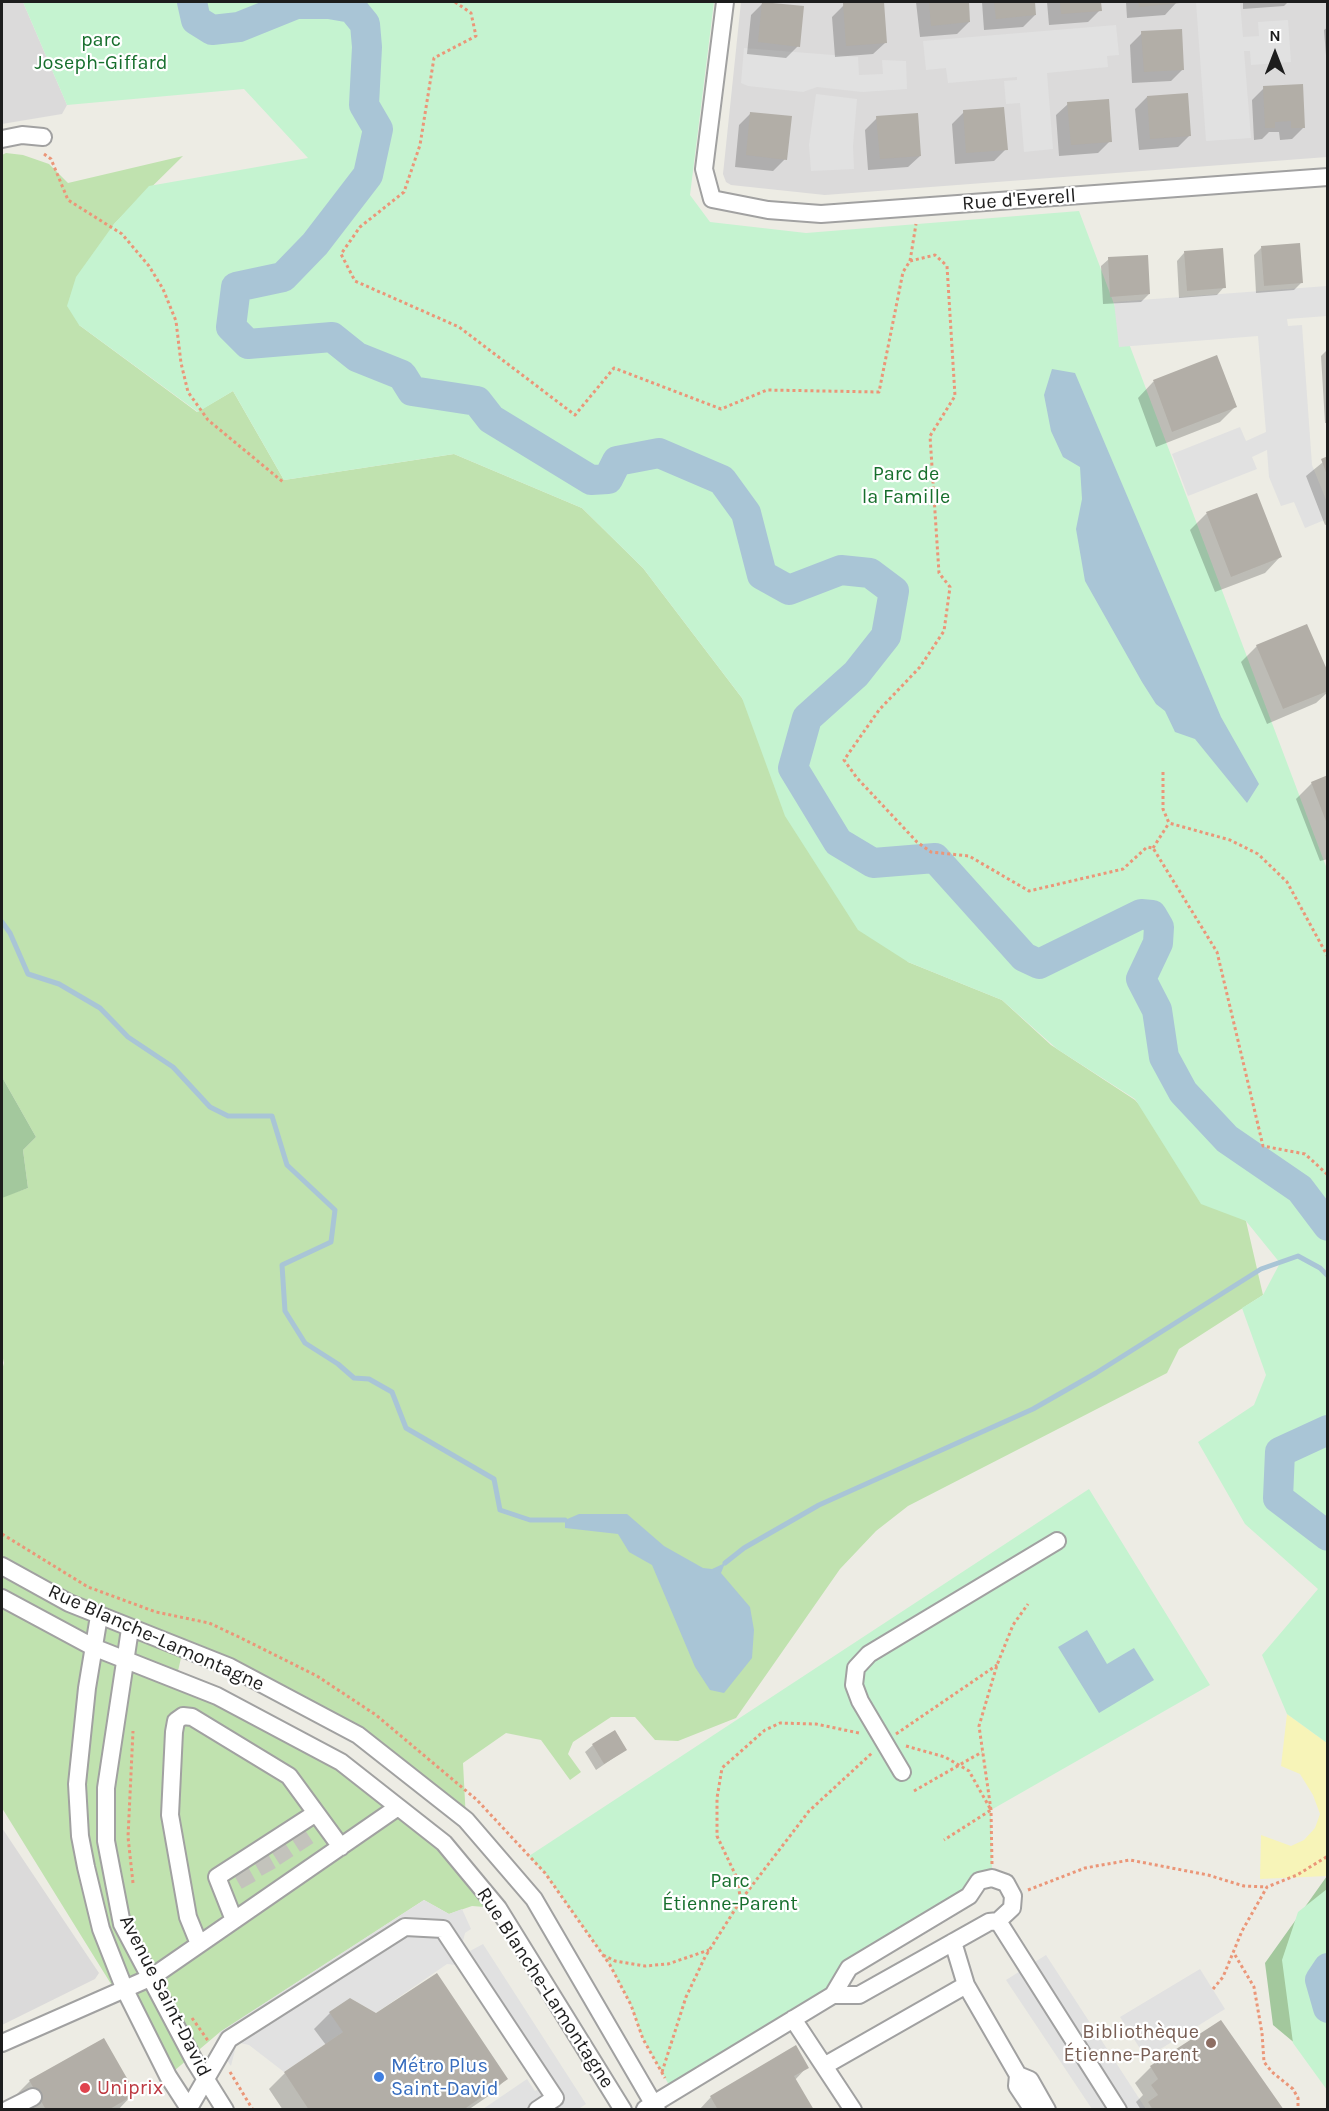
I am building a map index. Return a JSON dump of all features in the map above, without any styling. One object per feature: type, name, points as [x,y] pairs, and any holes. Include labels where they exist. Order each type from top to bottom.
[{"type":"street","name":"Rue d'Everell","points":[[724,2],[704,169],[712,199],[768,210],[821,214],[1328,177]]},
{"type":"street","points":[[2,139],[22,135],[43,137]]},
{"type":"street","points":[[902,1772],[854,1685],[856,1668],[869,1654],[1057,1541]]},
{"type":"street","name":"Rue Blanche-Lamontagne","points":[[2,1566],[69,1603],[230,1667],[358,1735],[466,1820],[534,1899],[652,2108]]},
{"type":"street","name":"Rue Blanche-Lamontagne","points":[[2,1598],[93,1647],[217,1696],[341,1762],[444,1843],[498,1908],[623,2109]]},
{"type":"street","name":"Avenue Saint-David","points":[[99,1616],[93,1647],[77,1784],[80,1836],[100,1929],[125,1990],[168,2076],[189,2109]]},
{"type":"street","name":"Avenue Saint-David","points":[[130,1629],[106,1788],[106,1841],[123,1923],[195,2062],[225,2109]]},
{"type":"street","points":[[199,1944],[188,1917],[170,1815],[174,1732],[176,1722],[183,1716],[192,1717],[289,1776],[341,1847]]},
{"type":"street","points":[[2,2043],[152,1977],[234,1920],[255,1896],[275,1882],[312,1858],[341,1847],[398,1807]]},
{"type":"street","points":[[234,1920],[217,1877],[259,1855],[296,1831],[316,1814]]},
{"type":"street","points":[[652,2108],[833,1995],[849,1968],[969,1896],[980,1881],[992,1878],[1006,1883],[1013,1896],[1012,1908],[998,1921],[989,1922],[859,1995],[833,1995]]},
{"type":"street","points":[[998,1921],[1118,2109]]},
{"type":"street","points":[[189,2109],[229,2039],[405,1927],[443,1929],[555,2098],[537,2109]]},
{"type":"street","points":[[952,1942],[966,1986],[1018,2075],[1017,2086],[1033,2109]]},
{"type":"street","points":[[824,2066],[966,1986]]},
{"type":"street","points":[[793,2019],[852,2109]]},
{"type":"street","points":[[1018,2075],[1030,2080],[1047,2109]]},
{"type":"street","points":[[7,2109],[33,2097]]},
{"type":"path","points":[[455,2],[471,14],[476,36],[434,58],[420,145],[404,192],[360,227],[341,254],[355,281],[459,327],[575,415],[614,368],[721,409],[767,390],[879,392],[903,272],[910,261],[919,207]]},
{"type":"path","points":[[22,135],[51,159],[68,200],[122,234],[149,266],[164,289],[176,321],[180,363],[189,392],[208,420],[283,482]]},
{"type":"path","points":[[910,261],[935,255],[947,266],[955,396],[930,436],[939,573],[950,587],[944,631],[920,667],[879,710],[844,760],[857,778],[910,834],[931,852],[969,856],[1029,891],[1123,869],[1147,847],[1153,848],[1217,952],[1263,1146],[1305,1154],[1328,1175]]},
{"type":"path","points":[[1163,772],[1163,809],[1169,823]]},
{"type":"path","points":[[1153,848],[1169,823]]},
{"type":"path","points":[[1169,823],[1230,840],[1258,854],[1287,882],[1328,957]]},
{"type":"path","points":[[2,1534],[88,1587],[156,1612],[149,1636]]},
{"type":"path","points":[[992,1878],[991,1810],[978,1726],[997,1665],[1013,1625],[1028,1604]]},
{"type":"path","points":[[662,2072],[686,1997],[710,1950],[741,1900],[810,1811],[885,1741],[997,1665]]},
{"type":"path","points":[[133,1887],[128,1837],[134,1723]]},
{"type":"path","points":[[741,1900],[736,1876],[717,1836],[717,1798],[722,1768],[765,1730],[780,1723],[816,1724],[945,1757],[969,1771],[991,1810]]},
{"type":"path","points":[[914,1791],[982,1752]]},
{"type":"path","points":[[944,1840],[991,1810]]},
{"type":"path","points":[[1013,1896],[1085,1868],[1130,1860],[1208,1875],[1244,1886],[1267,1887],[1297,1875],[1328,1856]]},
{"type":"path","points":[[1213,1989],[1223,1977],[1242,1931],[1267,1887]]},
{"type":"path","points":[[602,1954],[615,1961],[645,1966],[668,1964],[710,1950]]},
{"type":"path","points":[[1234,1953],[1254,1988],[1261,2024],[1264,2062],[1272,2072],[1293,2089],[1298,2109]]},
{"type":"path","points":[[190,2015],[253,2109]]},
{"type":"shaded area","points":[[2,2],[23,2],[67,105],[62,114],[2,124]]},
{"type":"shaded area","points":[[741,2],[1327,2],[1327,157],[825,195],[731,185],[726,182],[723,174]]},
{"type":"shaded area","points":[[1196,2],[1240,2],[1243,37],[1259,36],[1258,22],[1288,20],[1291,62],[1251,65],[1250,51],[1244,51],[1251,138],[1206,141]]},
{"type":"shaded area","points":[[1116,25],[1119,55],[1107,56],[1108,67],[1047,73],[1053,149],[1024,152],[1020,103],[1006,104],[1004,81],[1017,80],[1017,77],[948,83],[946,68],[926,70],[923,41]]},
{"type":"shaded area","points":[[744,48],[858,57],[859,75],[883,74],[882,60],[906,61],[907,89],[862,92],[817,87],[803,92],[748,86],[741,83]]},
{"type":"shaded area","points":[[816,94],[857,99],[853,146],[854,169],[811,171],[809,145]]},
{"type":"shaded area","points":[[1327,286],[1327,316],[1287,319],[1288,326],[1302,325],[1312,465],[1327,502],[1327,519],[1305,528],[1294,502],[1281,506],[1269,477],[1267,450],[1252,457],[1257,469],[1188,496],[1172,454],[1240,427],[1246,441],[1266,432],[1258,336],[1119,347],[1114,302]]},
{"type":"shaded area","points":[[2,1828],[99,1973],[95,1979],[2,2025]]},
{"type":"shaded area","points":[[424,1900],[449,1914],[462,1909],[471,1929],[465,1933],[463,1941],[470,1951],[483,1944],[586,2104],[577,2110],[483,2109],[527,2079],[535,2091],[540,2088],[457,1965],[447,1964],[376,2013],[350,1998],[343,2032],[284,2072],[249,2045],[240,2043],[236,2046],[231,2066],[215,2043],[220,2032]]},
{"type":"shaded area","points":[[1046,1955],[1146,2109],[1092,2109],[1006,1980]]},
{"type":"shaded area","points":[[1200,1969],[1225,2009],[1146,2058],[1120,2017]]},
{"type":"green space","name":"Parc de la Famille","points":[[23,2],[714,2],[690,195],[710,222],[806,233],[1079,211],[1327,869],[1327,1743],[1287,1714],[1262,1655],[1318,1589],[1245,1524],[1198,1442],[1254,1405],[1266,1375],[1242,1308],[1263,1295],[1280,1263],[1246,1221],[1201,1204],[1135,1099],[1057,1049],[1002,1000],[908,962],[858,930],[785,816],[742,698],[643,568],[582,508],[454,454],[284,480],[233,391],[198,412],[79,325],[67,306],[76,277],[114,224],[149,186],[308,158],[244,89],[67,105]]},
{"type":"green space","points":[[6,153],[23,155],[49,164],[68,183],[183,156],[114,224],[79,325],[197,412],[233,391],[284,480],[454,454],[582,508],[643,568],[742,698],[908,962],[1002,1000],[1051,1045],[1135,1100],[1246,1221],[1263,1295],[1179,1349],[1167,1373],[908,1506],[876,1531],[840,1569],[736,1718],[678,1741],[655,1740],[635,1717],[611,1717],[573,1742],[568,1754],[581,1772],[570,1780],[541,1740],[506,1733],[463,1763],[466,1820],[358,1735],[183,1649],[176,1680],[341,1762],[444,1843],[498,1908],[472,1906],[449,1914],[424,1900],[220,2032],[168,2076],[2,1808],[2,1370],[4,1363],[2,1354],[2,1197],[28,1188],[23,1150],[36,1137],[2,1077],[2,155]]},
{"type":"green space","points":[[2,1077],[36,1137],[23,1150],[28,1188],[2,1198]]},
{"type":"green space","name":"Parc Étienne-Parent","points":[[1089,1489],[1210,1685],[991,1810],[992,1878],[849,1968],[833,1995],[673,2092],[643,2039],[631,2005],[610,1965],[545,1873],[529,1856]]},
{"type":"green space","points":[[1327,1876],[1327,2070],[1273,2025],[1265,1963]]},
{"type":"green space","points":[[1327,1889],[1327,2090],[1293,2043],[1282,1960],[1298,1912]]},
{"type":"sand","points":[[1287,1714],[1327,1743],[1327,1876],[1260,1879],[1261,1835],[1291,1846],[1304,1840],[1315,1828],[1320,1814],[1313,1795],[1300,1774],[1281,1766]]},
{"type":"water","points":[[1052,369],[1075,373],[1221,717],[1259,784],[1247,803],[1195,739],[1175,732],[1165,711],[1156,704],[1142,682],[1085,581],[1076,529],[1082,499],[1080,467],[1063,457],[1051,431],[1044,395]]},
{"type":"water","points":[[579,1514],[627,1514],[664,1546],[703,1568],[712,1569],[725,1563],[721,1573],[750,1607],[754,1630],[752,1658],[724,1693],[710,1690],[695,1667],[652,1565],[629,1552],[618,1534],[565,1528],[565,1520]]},
{"type":"water","points":[[1087,1630],[1107,1664],[1134,1648],[1154,1680],[1099,1713],[1058,1647]]},
{"type":"building","points":[[762,2],[804,6],[800,47],[758,42]]},
{"type":"building","points":[[884,2],[887,43],[846,46],[843,3]]},
{"type":"building","points":[[929,2],[969,2],[970,22],[931,26]]},
{"type":"building","points":[[994,2],[1035,2],[1036,15],[996,19]]},
{"type":"building","points":[[1060,2],[1101,2],[1102,11],[1061,14]]},
{"type":"building","points":[[1138,2],[1180,2],[1180,3],[1139,7]]},
{"type":"building","points":[[1182,29],[1184,70],[1144,72],[1141,31]]},
{"type":"building","points":[[1303,84],[1305,128],[1291,128],[1291,121],[1275,122],[1275,128],[1265,128],[1263,86]]},
{"type":"building","points":[[1188,93],[1191,136],[1150,139],[1147,96]]},
{"type":"building","points":[[1109,99],[1112,142],[1071,145],[1067,102]]},
{"type":"building","points":[[1004,107],[1008,150],[966,153],[963,110]]},
{"type":"building","points":[[750,112],[792,116],[787,160],[746,155]]},
{"type":"building","points":[[918,113],[921,156],[880,159],[876,116]]},
{"type":"building","points":[[1300,243],[1303,283],[1264,286],[1261,246]]},
{"type":"building","points":[[1223,248],[1226,288],[1187,291],[1184,251]]},
{"type":"building","points":[[1148,255],[1150,294],[1110,297],[1108,257]]},
{"type":"building","points":[[1217,355],[1237,407],[1172,432],[1153,380]]},
{"type":"building","points":[[1328,456],[1328,475],[1327,475],[1321,459]]},
{"type":"building","points":[[1257,493],[1282,557],[1231,577],[1206,512]]},
{"type":"building","points":[[1307,624],[1328,672],[1328,691],[1283,709],[1256,645]]},
{"type":"building","points":[[1328,775],[1328,824],[1327,824],[1311,782]]},
{"type":"building","points":[[615,1730],[627,1750],[604,1764],[592,1744]]},
{"type":"building","points":[[437,1973],[508,2079],[463,2110],[309,2110],[284,2072],[343,2032],[329,2012],[350,1998],[376,2013]]},
{"type":"building","name":"Bibliothèque Étienne-Parent","points":[[1221,2020],[1284,2110],[1153,2110],[1148,2102],[1158,2095],[1151,2085],[1158,2079],[1150,2066]]},
{"type":"building","points":[[104,2038],[136,2094],[108,2110],[46,2110],[29,2080]]},
{"type":"building","points":[[796,2045],[809,2068],[794,2076],[814,2110],[718,2110],[710,2096]]},
{"type":"waterway","points":[[192,2],[196,20],[212,30],[239,27],[296,4],[329,4],[352,8],[365,24],[367,47],[364,105],[378,129],[368,175],[315,244],[283,277],[236,287],[231,327],[248,344],[332,337],[357,357],[402,375],[412,391],[477,401],[491,419],[591,480],[608,479],[617,461],[659,453],[722,480],[746,513],[762,575],[789,590],[841,570],[870,573],[894,591],[886,636],[856,674],[807,718],[793,768],[838,842],[873,863],[935,858],[1024,957],[1039,964],[1141,914],[1152,915],[1159,927],[1158,943],[1141,979],[1157,1010],[1164,1057],[1183,1092],[1227,1139],[1300,1189],[1328,1226]]},
{"type":"waterway","points":[[2,922],[10,933],[28,974],[59,984],[100,1008],[128,1037],[173,1067],[210,1107],[228,1116],[272,1116],[287,1165],[335,1210],[331,1242],[282,1265],[285,1311],[305,1343],[338,1364],[354,1378],[369,1379],[392,1392],[406,1428],[494,1479],[500,1510],[530,1520],[565,1520]]},
{"type":"waterway","points":[[725,1563],[744,1548],[819,1505],[1033,1409],[1096,1373],[1261,1269],[1298,1256],[1320,1268],[1328,1276]]},
{"type":"waterway","points":[[1328,1430],[1280,1452],[1278,1498],[1328,1536]]},
{"type":"waterway","points":[[1328,1968],[1320,1980],[1328,2008]]},
{"type":"tunnel","points":[[298,1834],[309,1851]]},
{"type":"tunnel","points":[[278,1847],[289,1864]]},
{"type":"tunnel","points":[[261,1858],[271,1876]]},
{"type":"tunnel","points":[[241,1871],[251,1889]]},
{"type":"place","name":"Bibliothèque Étienne-Parent","points":[[1211,2043]]},
{"type":"place","name":"Métro Plus Saint-David","points":[[379,2077]]},
{"type":"place","name":"Uniprix","points":[[85,2088]]},
{"type":"park label","name":"parc Joseph-Giffard","points":[[101,52]]}]
